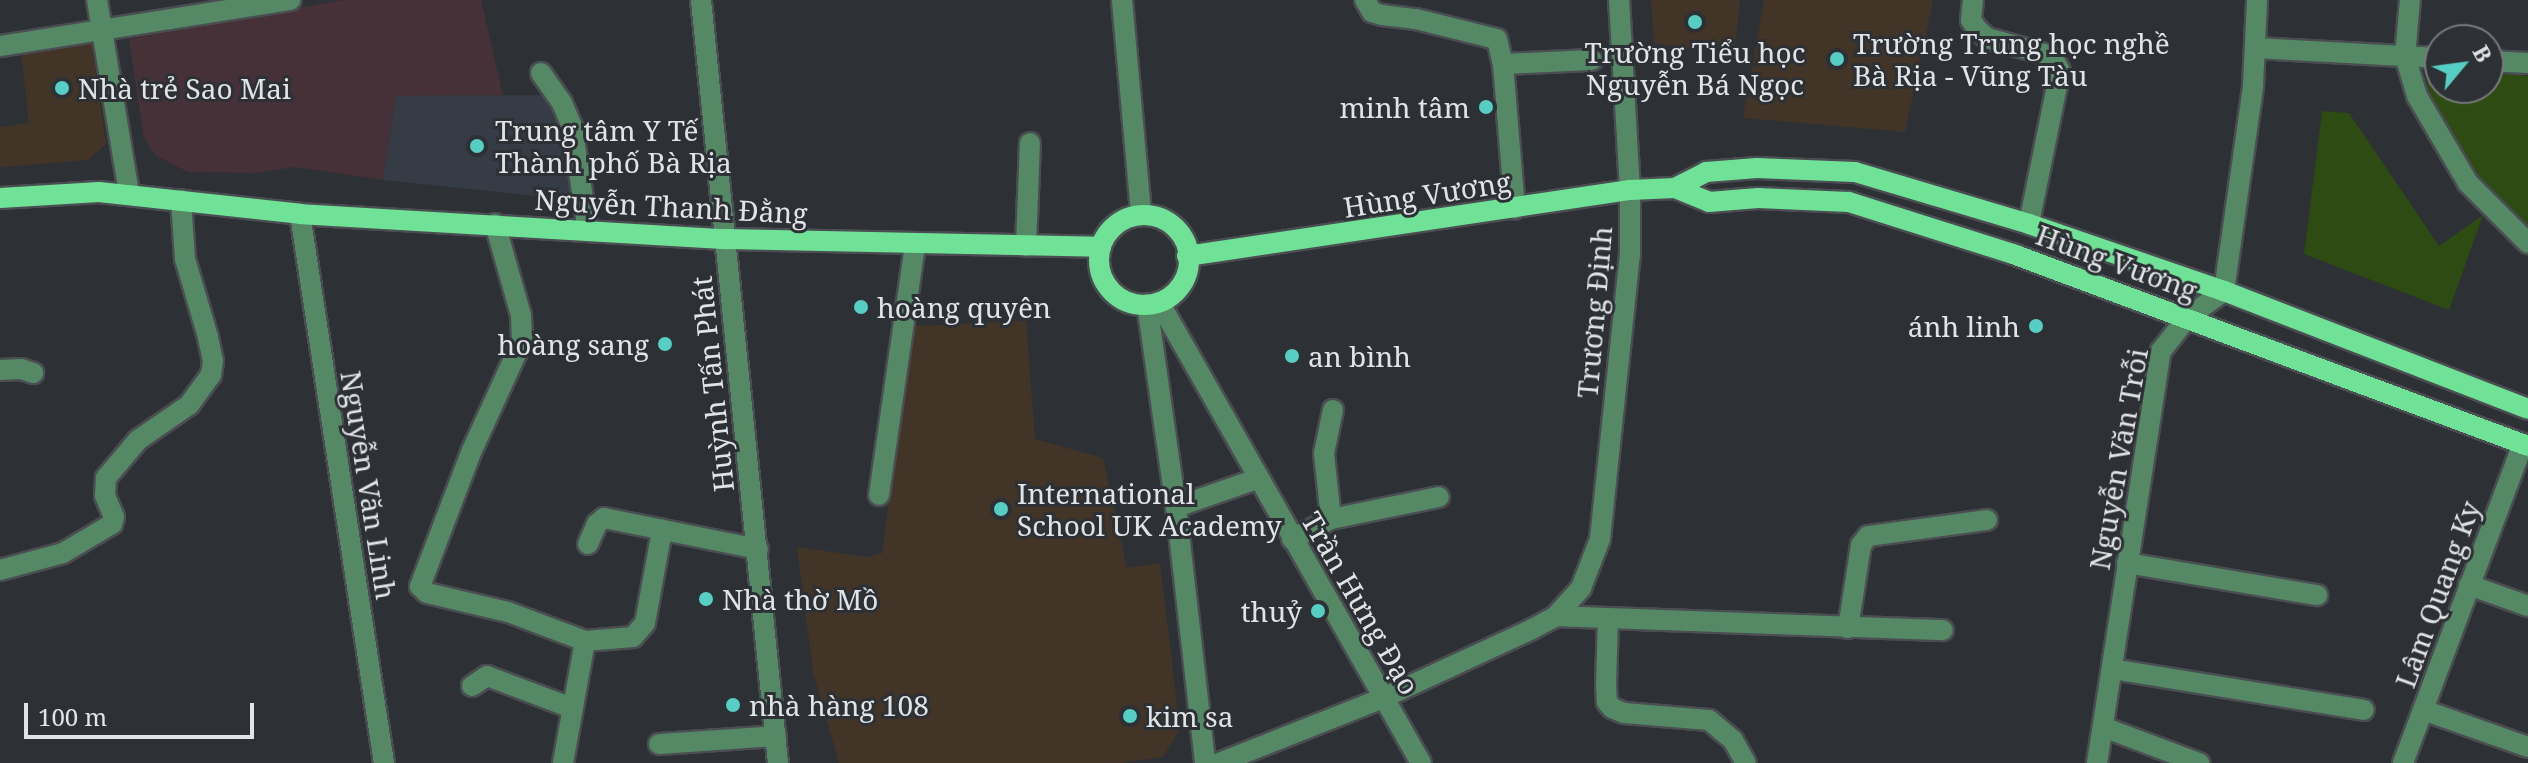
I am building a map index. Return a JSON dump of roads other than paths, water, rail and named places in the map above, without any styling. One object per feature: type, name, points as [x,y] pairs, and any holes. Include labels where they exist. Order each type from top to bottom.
[{"type":"main road","name":"Hùng Vương","points":[[1187,256],[1630,190],[1675,188],[1706,172],[1757,168],[1855,172],[2029,224],[2224,291],[2528,409]]},
{"type":"main road","name":"Hùng Vương","points":[[1675,188],[1709,202],[1758,198],[1849,202],[2013,254],[2526,445]]},
{"type":"main road","name":"Nguyễn Thanh Đằng","points":[[0,198],[129,194],[300,214],[725,239],[1101,247]]},
{"type":"main road","points":[[1141,215],[1171,224],[1183,238],[1187,256],[1183,281],[1153,303],[1126,301],[1108,287],[1099,264],[1101,247],[1118,222],[1141,215]]},
{"type":"street","points":[[97,0],[129,194]]},
{"type":"street","points":[[0,46],[290,0]]},
{"type":"street","name":"Huỳnh Tấn Phát","points":[[701,0],[778,763]]},
{"type":"street","points":[[1122,0],[1141,215]]},
{"type":"street","points":[[1365,0],[1372,12],[1382,15],[1416,19],[1497,39],[1503,64],[1515,209]]},
{"type":"street","name":"Trương Định","points":[[1556,616],[1581,588],[1600,539],[1630,255],[1630,190],[1619,0]]},
{"type":"street","points":[[1973,0],[1971,20],[1987,38],[2052,56],[2060,71],[2029,224]]},
{"type":"street","points":[[2224,291],[2255,48],[2257,0]]},
{"type":"street","points":[[2410,0],[2405,56],[2417,96],[2468,183],[2528,243]]},
{"type":"street","points":[[2255,48],[2424,57]]},
{"type":"street","points":[[1503,64],[1592,60]]},
{"type":"street","points":[[2504,62],[2528,63]]},
{"type":"street","points":[[541,73],[562,103],[572,126],[588,230]]},
{"type":"street","points":[[1026,246],[1030,143]]},
{"type":"street","points":[[0,570],[63,553],[112,524],[114,517],[105,496],[106,478],[138,440],[189,405],[211,375],[213,361],[208,337],[185,259],[181,200]]},
{"type":"street","name":"Nguyễn Văn Linh","points":[[300,214],[384,763]]},
{"type":"street","points":[[495,224],[521,315],[522,341],[472,450],[420,586],[427,593],[508,612],[585,641],[621,640],[640,632],[662,530]]},
{"type":"street","points":[[879,495],[915,245]]},
{"type":"street","name":"Nguyễn Văn Trỗi","points":[[2097,763],[2161,351],[2187,318],[2224,291]]},
{"type":"street","points":[[1153,303],[1205,763]]},
{"type":"street","name":"Trần Hưng Đạo","points":[[1153,303],[1421,763]]},
{"type":"street","points":[[0,370],[21,369],[33,373]]},
{"type":"street","points":[[1331,519],[1324,453],[1333,410]]},
{"type":"street","name":"Lâm Quang Ky","points":[[2403,763],[2469,585],[2526,445]]},
{"type":"street","points":[[1176,507],[1257,479]]},
{"type":"street","points":[[1292,539],[1331,519],[1439,497]]},
{"type":"street","points":[[588,544],[597,524],[604,518],[758,549]]},
{"type":"street","points":[[1848,628],[1861,545],[1868,536],[1987,520]]},
{"type":"street","points":[[2127,563],[2317,595]]},
{"type":"street","points":[[2469,585],[2528,606]]},
{"type":"street","points":[[1219,763],[1383,698],[1556,616],[1943,630]]},
{"type":"street","points":[[1608,619],[1606,685],[1607,702],[1612,708],[1624,713],[1709,720],[1733,740],[1746,763]]},
{"type":"street","points":[[563,763],[585,641]]},
{"type":"street","points":[[2112,669],[2364,710]]},
{"type":"street","points":[[472,686],[487,676],[572,708]]},
{"type":"street","points":[[2423,710],[2528,747]]},
{"type":"street","points":[[2103,727],[2199,763]]},
{"type":"street","points":[[659,744],[776,736]]},
{"type":"place","name":"Trường Tiểu học Nguyễn Bá Ngọc","points":[[1695,22]]},
{"type":"place","name":"Trường Trung học nghề Bà Rịa - Vũng Tàu","points":[[1837,59]]},
{"type":"place","name":"Nhà trẻ Sao Mai","points":[[62,88]]},
{"type":"place","name":"minh tâm","points":[[1486,107]]},
{"type":"place","name":"Trung tâm Y Tế Thành phố Bà Rịa","points":[[477,146]]},
{"type":"place","name":"hoàng quyên","points":[[861,307]]},
{"type":"place","name":"ánh linh","points":[[2036,326]]},
{"type":"place","name":"hoàng sang","points":[[665,344]]},
{"type":"place","name":"an bình","points":[[1292,356]]},
{"type":"place","name":"International School UK Academy","points":[[1001,509]]},
{"type":"place","name":"Nhà thờ Mồ","points":[[706,599]]},
{"type":"place","name":"thuỷ","points":[[1318,611]]},
{"type":"place","name":"nhà hàng 108","points":[[733,705]]},
{"type":"place","name":"kim sa","points":[[1130,716]]}]
